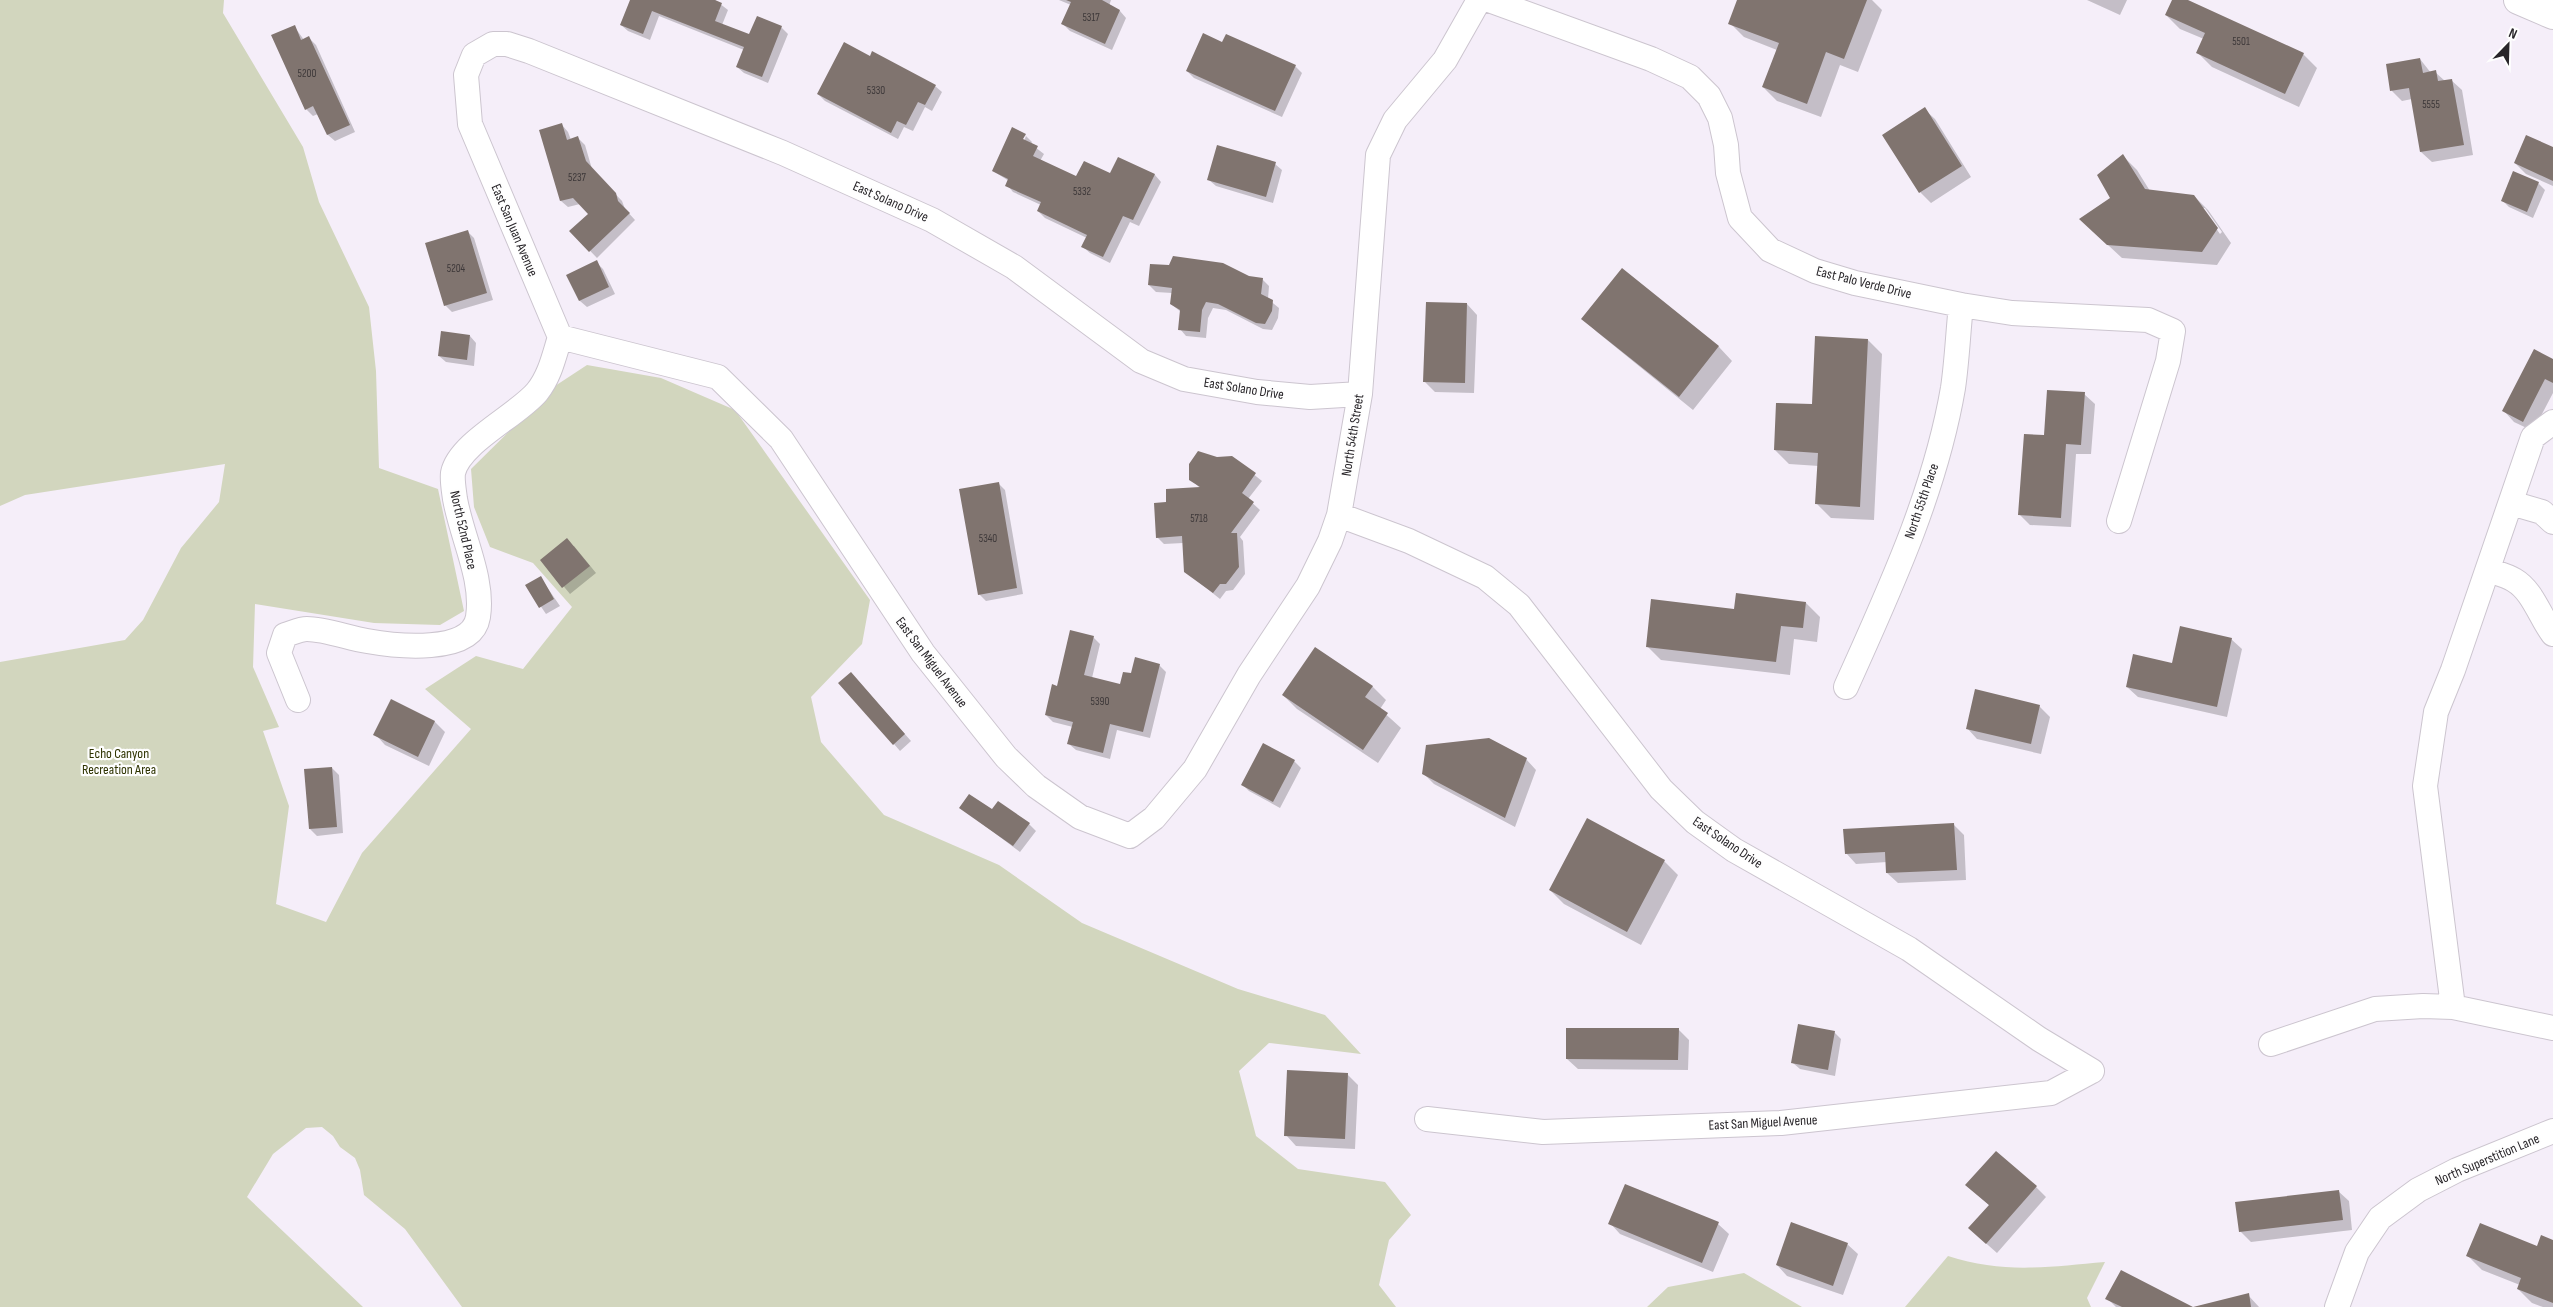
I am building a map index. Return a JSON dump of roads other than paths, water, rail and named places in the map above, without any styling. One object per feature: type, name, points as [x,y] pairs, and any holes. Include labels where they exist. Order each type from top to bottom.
[{"type":"street","name":"North 54th Street","points":[[1130,836],[1154,818],[1195,769],[1249,675],[1308,586],[1330,541],[1339,515],[1360,394],[1378,155],[1395,120],[1445,60],[1478,0]]},
{"type":"street","name":"East Palo Verde Drive","points":[[1490,0],[1650,59],[1690,77],[1709,96],[1720,118],[1726,145],[1728,173],[1740,218],[1770,250],[1814,270],[1855,283],[1961,305],[2012,313],[2148,320],[2173,331],[2168,361],[2119,521]]},
{"type":"street","points":[[2518,0],[2553,15]]},
{"type":"street","name":"East Solano Drive","points":[[470,124],[466,75],[474,55],[493,44],[506,44],[530,51],[783,153],[932,220],[1014,267],[1141,361],[1184,379],[1257,392],[1310,396],[1360,394]]},
{"type":"street","name":"East San Juan Avenue","points":[[470,124],[560,337]]},
{"type":"street","name":"North 55th Place","points":[[1846,687],[1894,578],[1932,472],[1953,388],[1961,305]]},
{"type":"street","name":"East San Miguel Avenue","points":[[560,337],[718,377],[781,439],[923,653],[1006,758],[1036,786],[1080,816],[1130,836]]},
{"type":"street","name":"North 52nd Place","points":[[298,700],[279,653],[285,635],[307,629],[370,641],[426,645],[449,644],[469,635],[477,625],[481,600],[457,510],[453,473],[457,465],[479,439],[536,393],[548,373],[560,337]]},
{"type":"street","points":[[2453,1007],[2425,786],[2436,712],[2534,437],[2553,422]]},
{"type":"street","points":[[2511,502],[2542,512],[2553,522]]},
{"type":"street","name":"East Solano Drive","points":[[1339,515],[1409,541],[1485,577],[1518,606],[1661,789],[1695,822],[1734,850],[1910,949],[2039,1039],[2092,1071]]},
{"type":"street","points":[[2488,570],[2514,579],[2522,586],[2553,634]]},
{"type":"street","points":[[2271,1044],[2376,1009],[2423,1006],[2453,1007],[2553,1028]]},
{"type":"street","name":"East San Miguel Avenue","points":[[1426,1120],[1543,1132],[1781,1123],[2051,1093],[2092,1071]]},
{"type":"street","name":"North Superstition Lane","points":[[2337,1307],[2357,1252],[2380,1218],[2418,1190],[2457,1170],[2553,1131]]},
{"type":"park label","name":"Echo Canyon Recreation Area","points":[[119,762]]}]
